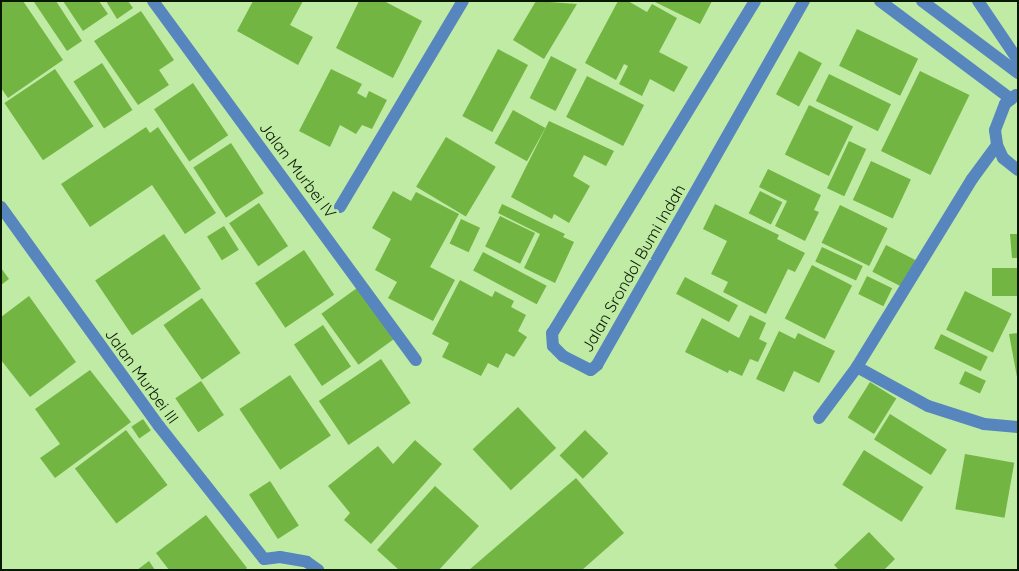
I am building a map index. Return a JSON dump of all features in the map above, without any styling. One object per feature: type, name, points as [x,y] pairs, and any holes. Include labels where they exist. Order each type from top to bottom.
[{"type":"street","name":"Jalan Murbei IV","points":[[153,1],[416,360]]},
{"type":"street","points":[[340,208],[463,1]]},
{"type":"street","name":"Jalan Srondol Bumi Indah","points":[[755,1],[552,333],[553,346],[563,356],[591,370],[597,365],[804,1]]},
{"type":"street","points":[[880,1],[1014,96],[998,116],[994,130],[996,145],[1003,158],[1018,170]]},
{"type":"street","points":[[922,1],[1018,73]]},
{"type":"street","points":[[978,1],[1018,60]]},
{"type":"street","points":[[819,418],[858,367],[972,179],[996,145]]},
{"type":"street","name":"Jalan Murbei III","points":[[1,207],[158,426],[264,559]]},
{"type":"street","points":[[858,367],[928,406],[984,424],[1018,427]]},
{"type":"street","points":[[257,570],[264,559],[280,557],[307,562],[318,570]]},
{"type":"building","points":[[4,1],[23,1],[63,60],[8,98],[1,88],[1,3]]},
{"type":"building","points":[[56,1],[82,41],[67,51],[34,2]]},
{"type":"building","points":[[63,1],[99,1],[108,14],[83,31]]},
{"type":"building","points":[[106,1],[128,1],[133,8],[117,19]]},
{"type":"building","points":[[253,1],[303,1],[290,25],[313,37],[298,65],[237,31]]},
{"type":"building","points":[[359,1],[384,1],[422,21],[393,78],[336,48]]},
{"type":"building","points":[[536,1],[577,4],[544,59],[513,40]]},
{"type":"building","points":[[618,1],[628,1],[647,12],[652,4],[677,18],[659,52],[688,67],[674,92],[650,79],[642,96],[619,84],[628,66],[624,64],[616,80],[585,63]]},
{"type":"building","points":[[653,1],[712,1],[700,24]]},
{"type":"building","points":[[141,11],[174,60],[159,70],[169,85],[138,105],[94,41]]},
{"type":"building","points":[[857,29],[918,59],[900,96],[839,66]]},
{"type":"building","points":[[498,49],[528,65],[492,132],[462,116]]},
{"type":"building","points":[[799,51],[822,63],[799,106],[776,94]]},
{"type":"building","points":[[551,56],[577,69],[556,111],[530,98]]},
{"type":"building","points":[[102,63],[132,110],[104,128],[73,82]]},
{"type":"building","points":[[55,69],[94,126],[43,160],[4,103]]},
{"type":"building","points":[[331,69],[362,84],[357,93],[366,98],[369,91],[387,100],[372,129],[362,125],[356,134],[340,125],[330,147],[299,131]]},
{"type":"building","points":[[920,71],[969,95],[930,175],[881,151]]},
{"type":"building","points":[[829,74],[891,104],[878,131],[816,101]]},
{"type":"building","points":[[587,76],[644,105],[623,146],[566,117]]},
{"type":"building","points":[[193,83],[228,135],[189,162],[154,109]]},
{"type":"building","points":[[809,105],[853,126],[829,176],[785,154]]},
{"type":"building","points":[[513,110],[545,128],[527,161],[495,143]]},
{"type":"building","points":[[549,121],[614,151],[606,166],[584,155],[573,176],[590,186],[569,223],[554,214],[552,219],[511,197]]},
{"type":"building","points":[[146,127],[150,133],[158,127],[216,213],[185,234],[152,185],[90,227],[61,184]]},
{"type":"building","points":[[446,137],[496,167],[466,217],[416,187]]},
{"type":"building","points":[[849,141],[866,149],[844,196],[827,188]]},
{"type":"building","points":[[231,143],[264,193],[226,218],[193,168]]},
{"type":"building","points":[[871,161],[911,180],[893,219],[853,200]]},
{"type":"building","points":[[768,169],[821,195],[814,210],[819,212],[805,241],[775,226],[787,201],[759,187]]},
{"type":"building","points":[[393,191],[411,201],[416,192],[459,214],[430,267],[455,280],[433,321],[388,298],[397,282],[375,270],[391,239],[372,228]]},
{"type":"building","points":[[760,191],[782,202],[771,225],[749,213]]},
{"type":"building","points":[[259,203],[288,246],[258,266],[229,223]]},
{"type":"building","points":[[502,204],[565,234],[563,237],[574,242],[555,283],[524,268],[540,234],[498,213]]},
{"type":"building","points":[[715,204],[779,235],[777,239],[805,253],[795,272],[788,269],[766,314],[723,292],[728,282],[711,274],[727,241],[703,229]]},
{"type":"building","points":[[840,205],[888,228],[869,266],[822,243]]},
{"type":"building","points":[[500,216],[535,233],[520,264],[485,247]]},
{"type":"building","points":[[461,219],[480,228],[469,252],[450,243]]},
{"type":"building","points":[[224,226],[239,250],[222,260],[207,237]]},
{"type":"building","points":[[164,234],[201,289],[132,335],[95,280]]},
{"type":"building","points":[[1010,234],[1018,234],[1018,258],[1012,258]]},
{"type":"building","points":[[886,245],[916,260],[903,287],[872,272]]},
{"type":"building","points":[[822,247],[863,266],[856,281],[815,262]]},
{"type":"building","points":[[304,250],[334,295],[285,328],[255,283]]},
{"type":"building","points":[[483,252],[547,286],[537,304],[473,271]]},
{"type":"building","points":[[812,265],[852,285],[825,339],[785,318]]},
{"type":"building","points":[[1,268],[9,279],[1,285]]},
{"type":"building","points":[[992,268],[1018,268],[1018,296],[992,296]]},
{"type":"building","points":[[867,276],[892,288],[883,306],[858,294]]},
{"type":"building","points":[[685,277],[738,305],[729,322],[676,294]]},
{"type":"building","points":[[460,280],[492,297],[495,291],[514,301],[511,307],[526,315],[518,331],[527,337],[514,357],[506,353],[498,368],[488,363],[481,376],[442,357],[449,343],[432,334]]},
{"type":"building","points":[[357,288],[394,339],[358,365],[321,314]]},
{"type":"building","points":[[965,291],[1012,314],[993,352],[946,330]]},
{"type":"building","points":[[29,296],[76,362],[30,397],[1,360],[1,317]]},
{"type":"building","points":[[202,298],[240,353],[202,380],[163,325]]},
{"type":"building","points":[[750,315],[766,323],[759,339],[767,343],[758,362],[750,359],[742,376],[729,370],[728,373],[685,352],[702,318],[739,338]]},
{"type":"building","points":[[323,325],[351,366],[322,386],[294,345]]},
{"type":"building","points":[[779,331],[795,339],[798,333],[835,351],[819,383],[794,371],[784,392],[756,379]]},
{"type":"building","points":[[1018,333],[1018,377],[1017,377],[1009,334]]},
{"type":"building","points":[[941,334],[988,357],[981,371],[934,348]]},
{"type":"building","points":[[381,359],[411,403],[348,445],[319,401]]},
{"type":"building","points":[[90,370],[131,422],[55,478],[40,458],[60,444],[35,409]]},
{"type":"building","points":[[965,371],[986,381],[980,393],[959,384]]},
{"type":"building","points":[[290,375],[331,436],[280,470],[239,409]]},
{"type":"building","points":[[201,381],[224,415],[198,432],[175,398]]},
{"type":"building","points":[[870,382],[896,398],[874,434],[848,418]]},
{"type":"building","points":[[518,407],[556,448],[511,490],[473,449]]},
{"type":"building","points":[[890,414],[947,450],[931,475],[874,439]]},
{"type":"building","points":[[143,419],[151,431],[139,438],[131,427]]},
{"type":"building","points":[[126,430],[168,485],[116,524],[75,469]]},
{"type":"building","points":[[585,430],[608,453],[583,479],[560,455]]},
{"type":"building","points":[[415,440],[442,464],[371,544],[344,520],[350,513],[328,486],[378,446],[393,464]]},
{"type":"building","points":[[864,450],[923,487],[902,522],[842,485]]},
{"type":"building","points":[[965,454],[1014,463],[1005,518],[955,509]]},
{"type":"building","points":[[576,478],[624,533],[582,570],[469,570]]},
{"type":"building","points":[[270,481],[299,525],[278,539],[249,495]]},
{"type":"building","points":[[435,486],[479,526],[439,570],[399,570],[377,550]]},
{"type":"building","points":[[206,515],[247,568],[245,570],[169,570],[156,553]]},
{"type":"building","points":[[869,532],[895,559],[884,570],[839,570],[834,565]]},
{"type":"building","points":[[149,561],[155,570],[137,570]]}]
